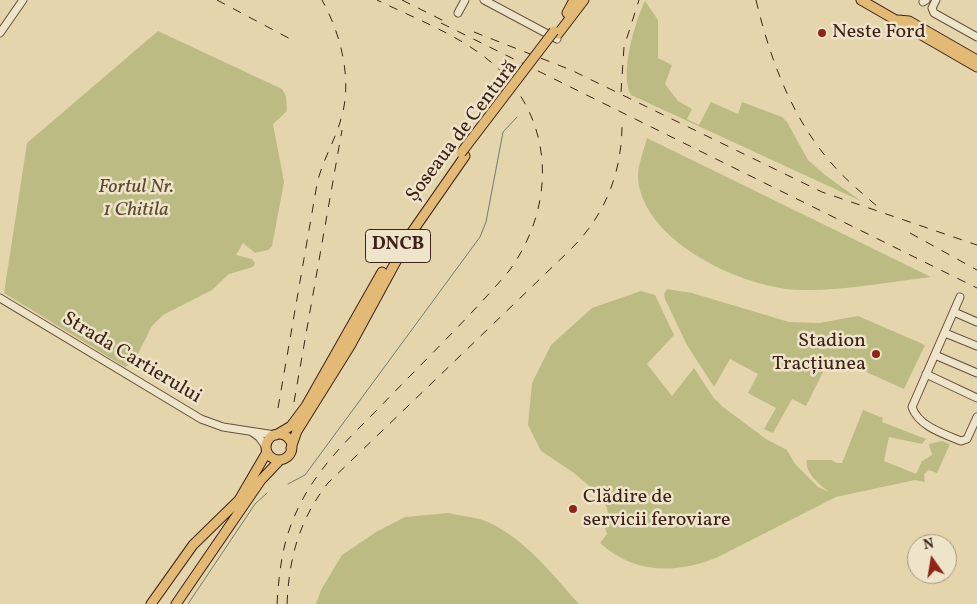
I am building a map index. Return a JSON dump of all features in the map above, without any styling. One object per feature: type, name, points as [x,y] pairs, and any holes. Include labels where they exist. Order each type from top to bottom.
[{"type":"main road","points":[[568,16],[575,0]]},
{"type":"main road","name":"Șoseaua de Centură","points":[[151,604],[193,545],[224,516],[242,495],[266,450],[269,438],[288,429],[306,406],[411,224],[556,35],[568,16],[584,0]]},
{"type":"main road","points":[[568,16],[591,0]]},
{"type":"main road","points":[[861,0],[976,60]]},
{"type":"main road","name":"Șoseaua de Centură","points":[[176,604],[261,480],[280,460],[288,455],[297,430],[350,346],[403,246],[463,155]]},
{"type":"main road","points":[[275,435],[287,438],[291,448]]},
{"type":"main road","points":[[266,450],[271,458],[280,460]]},
{"type":"street","points":[[0,33],[23,0]]},
{"type":"street","points":[[458,13],[465,0]]},
{"type":"street","points":[[484,0],[556,35]]},
{"type":"street","points":[[936,0],[932,8],[934,13],[977,37]]},
{"type":"street","points":[[960,297],[912,403],[918,419],[963,441],[967,439],[977,417]]},
{"type":"street","name":"Strada Cartierului","points":[[0,298],[201,419],[223,427],[275,435]]},
{"type":"street","points":[[954,312],[977,322]]},
{"type":"street","points":[[945,333],[977,346]]},
{"type":"street","points":[[935,355],[977,373]]},
{"type":"street","points":[[926,374],[977,398]]},
{"type":"street","points":[[252,432],[260,437],[266,450]]},
{"type":"green space","points":[[645,1],[658,20],[658,58],[672,65],[665,84],[678,101],[692,109],[687,119],[699,125],[711,102],[738,114],[742,102],[782,117],[787,122],[808,160],[861,201],[631,95],[627,75],[630,48],[637,21]]},
{"type":"green space","name":"Fortul Nr. 1 Chitila","points":[[158,31],[282,89],[286,96],[287,111],[273,124],[284,182],[272,246],[268,250],[255,253],[243,243],[236,255],[252,259],[255,263],[253,267],[229,274],[212,290],[163,315],[152,326],[134,362],[125,367],[4,293],[27,143]]},
{"type":"green space","points":[[647,138],[931,277],[849,288],[799,290],[751,281],[725,271],[700,258],[677,242],[658,223],[644,202],[638,174]]},
{"type":"green space","points":[[667,289],[692,293],[789,322],[819,323],[858,316],[925,345],[904,389],[831,356],[806,406],[792,399],[773,433],[764,429],[776,408],[748,393],[758,374],[730,359],[714,387],[687,345],[665,299],[664,294]]},
{"type":"green space","points":[[641,291],[655,295],[674,335],[647,364],[672,396],[694,368],[713,397],[723,407],[766,439],[787,450],[795,464],[818,487],[829,492],[810,474],[807,460],[831,460],[842,463],[863,410],[883,418],[882,422],[926,439],[922,444],[889,437],[884,461],[916,474],[922,461],[932,455],[929,444],[942,441],[950,444],[937,473],[929,470],[924,474],[925,482],[915,480],[836,497],[716,558],[685,567],[655,568],[641,566],[613,553],[600,543],[607,534],[605,528],[610,525],[607,508],[601,496],[574,473],[541,451],[528,425],[532,383],[551,345],[592,308]]},
{"type":"green space","points":[[448,513],[480,519],[503,530],[516,539],[549,570],[579,604],[316,604],[321,590],[342,555],[376,532],[405,517]]},
{"type":"waterway","points":[[288,484],[305,475],[480,237],[486,222],[503,132],[517,117]]},
{"type":"waterway","points":[[188,604],[255,504],[267,493]]},
{"type":"railway","points":[[217,0],[296,42]]},
{"type":"railway","points":[[278,408],[317,184],[341,119],[346,89],[340,43],[322,0]]},
{"type":"railway","points":[[277,604],[284,548],[302,500],[330,459],[460,325],[509,271],[525,244],[536,215],[542,186],[542,157],[536,128],[524,101],[506,77],[482,55],[457,39],[377,0]]},
{"type":"railway","points":[[402,0],[448,23]]},
{"type":"railway","points":[[621,92],[624,47],[639,0]]},
{"type":"railway","points":[[756,0],[768,44],[794,108],[818,147],[838,171],[878,207]]},
{"type":"railway","points":[[441,23],[977,288]]},
{"type":"railway","points":[[474,32],[571,70],[822,192],[977,245]]},
{"type":"railway","points":[[287,604],[290,571],[297,540],[318,497],[328,483],[582,237],[593,223],[610,191],[619,157],[622,119]]},
{"type":"railway","points":[[294,402],[342,130]]},
{"type":"railway","points":[[910,233],[977,270]]},
{"type":"place","name":"Neste Ford","points":[[822,33]]},
{"type":"place","name":"Stadion Tracțiunea","points":[[876,354]]},
{"type":"place","name":"Clădire de servicii feroviare","points":[[573,509]]}]
